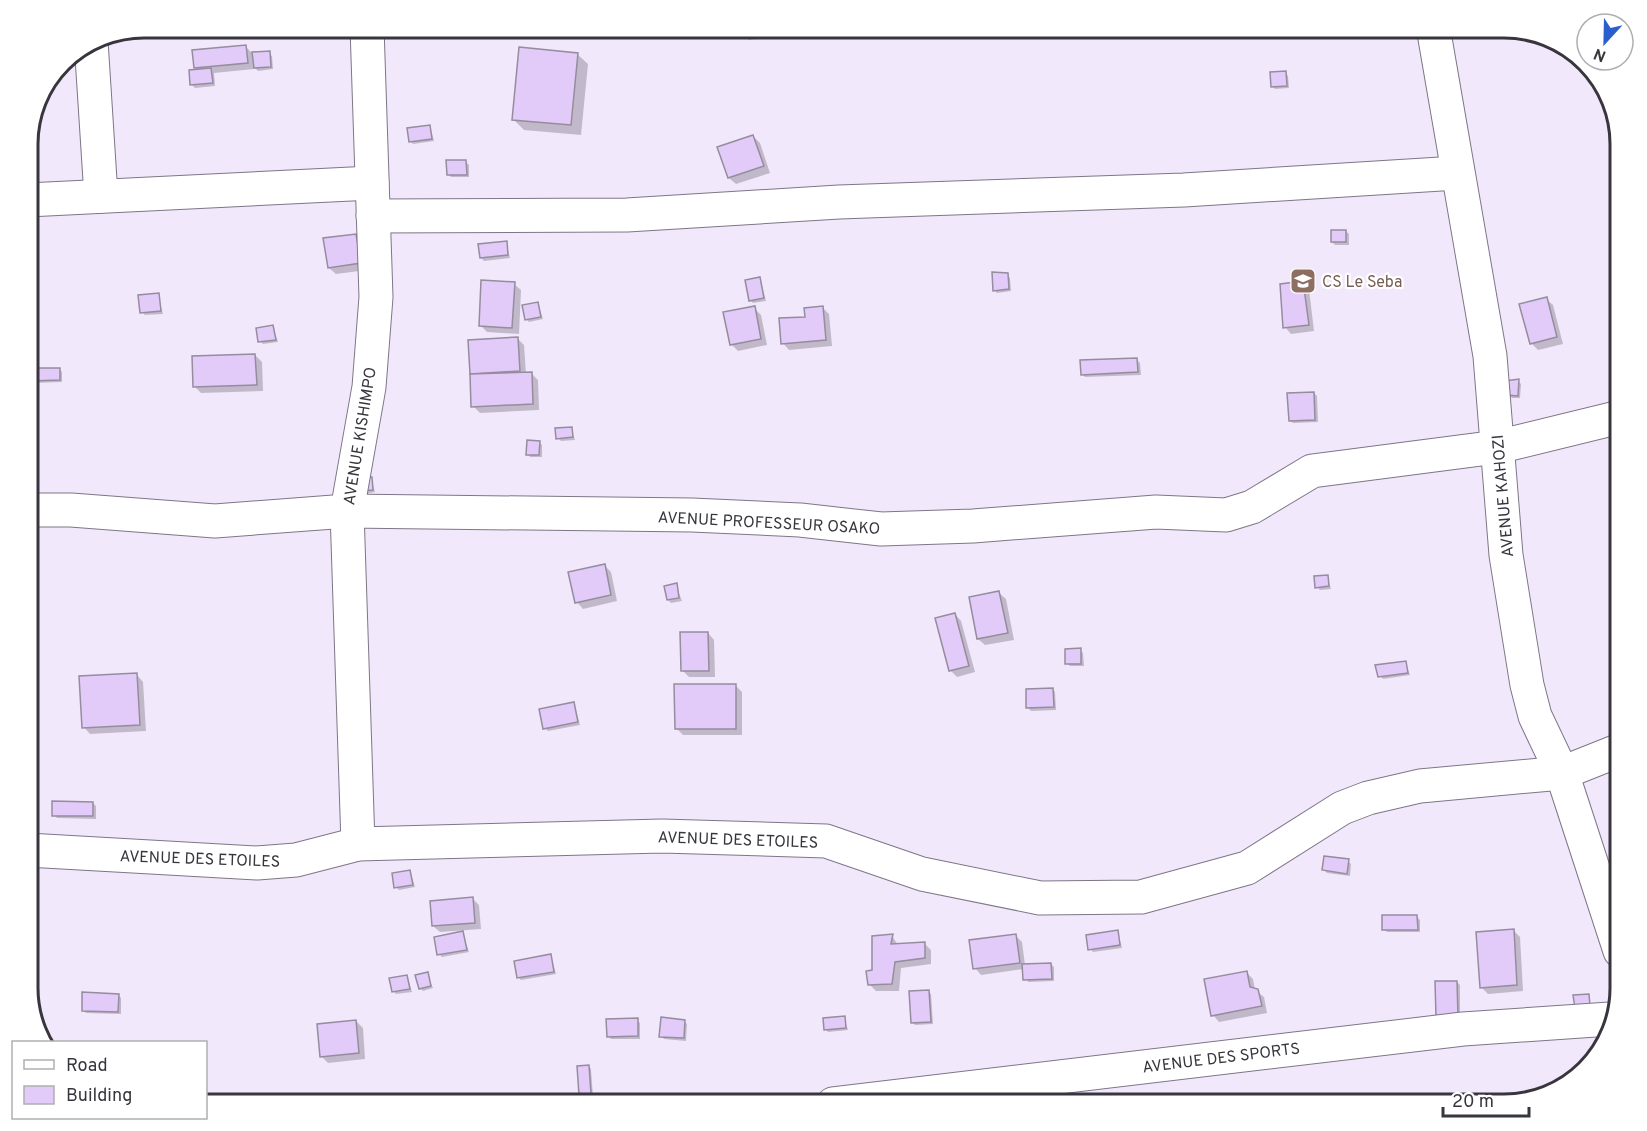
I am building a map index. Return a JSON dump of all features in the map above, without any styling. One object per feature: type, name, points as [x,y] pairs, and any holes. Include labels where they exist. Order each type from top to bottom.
[{"type":"street","name":"AVENUE KISHIMPO","points":[[358,844],[346,511],[369,387],[376,297],[367,38]]},
{"type":"street","name":"AVENUE KAHOZI","points":[[1435,38],[1490,356],[1506,555],[1527,685],[1538,725],[1562,773],[1610,920]]},
{"type":"street","points":[[92,51],[101,196]]},
{"type":"street","points":[[373,216],[627,214],[839,202],[1184,190],[1457,173]]},
{"type":"street","points":[[38,199],[372,183]]},
{"type":"street","name":"AVENUE PROFESSEUR OSAKO","points":[[38,510],[71,510],[215,521],[346,511],[692,515],[800,520],[881,529],[973,526],[1135,513],[1226,515],[1252,507],[1312,471],[1497,447],[1610,419]]},
{"type":"street","name":"AVENUE DES ETOILES","points":[[38,851],[257,863],[296,860],[358,844],[662,836],[826,842],[922,874],[1040,898],[1141,897],[1247,868],[1342,808],[1368,798],[1420,786],[1562,773],[1610,754]]},
{"type":"street","name":"AVENUE DES SPORTS","points":[[917,1094],[1463,1029],[1604,1020]]},
{"type":"building","points":[[246,45],[248,63],[194,68],[192,50]]},
{"type":"building","points":[[519,47],[578,53],[571,125],[512,120]]},
{"type":"building","points":[[270,51],[271,67],[254,68],[252,52]]},
{"type":"building","points":[[211,68],[213,83],[190,85],[189,70]]},
{"type":"building","points":[[1286,71],[1287,86],[1271,87],[1270,72]]},
{"type":"building","points":[[430,125],[432,139],[409,142],[407,128]]},
{"type":"building","points":[[753,135],[764,166],[728,178],[717,147]]},
{"type":"building","points":[[446,160],[466,160],[467,175],[447,175]]},
{"type":"building","points":[[1331,230],[1346,230],[1346,242],[1331,242]]},
{"type":"building","points":[[356,234],[361,263],[328,268],[323,238]]},
{"type":"building","points":[[507,241],[508,255],[480,258],[478,244]]},
{"type":"building","points":[[992,272],[1008,273],[1009,289],[993,291]]},
{"type":"building","points":[[760,277],[764,298],[749,301],[745,280]]},
{"type":"building","points":[[481,280],[515,282],[512,328],[479,326]]},
{"type":"building","points":[[1303,281],[1309,325],[1283,328],[1280,284]]},
{"type":"building","points":[[159,293],[161,311],[140,313],[138,295]]},
{"type":"building","points":[[1547,297],[1557,337],[1530,344],[1519,304]]},
{"type":"building","points":[[538,302],[541,317],[525,320],[522,305]]},
{"type":"building","points":[[755,306],[761,339],[730,345],[723,312]]},
{"type":"building","points":[[823,306],[826,340],[781,344],[779,318],[805,317],[804,308]]},
{"type":"building","points":[[273,325],[276,340],[258,342],[256,328]]},
{"type":"building","points":[[518,337],[520,371],[470,374],[468,340]]},
{"type":"building","points":[[255,354],[257,385],[193,387],[192,356]]},
{"type":"building","points":[[1137,358],[1138,372],[1081,375],[1080,360]]},
{"type":"building","points":[[38,368],[60,368],[60,380],[38,381]]},
{"type":"building","points":[[532,372],[533,404],[471,407],[470,374]]},
{"type":"building","points":[[1519,379],[1518,396],[1507,395],[1505,381]]},
{"type":"building","points":[[1314,392],[1315,420],[1289,421],[1287,393]]},
{"type":"building","points":[[572,427],[573,437],[556,439],[555,428]]},
{"type":"building","points":[[527,440],[540,441],[539,455],[526,455]]},
{"type":"building","points":[[372,477],[373,490],[359,491],[358,478]]},
{"type":"building","points":[[605,564],[611,595],[575,603],[568,572]]},
{"type":"building","points":[[1328,575],[1329,586],[1315,588],[1314,576]]},
{"type":"building","points":[[677,583],[679,598],[667,600],[664,586]]},
{"type":"building","points":[[999,591],[1008,633],[977,639],[969,597]]},
{"type":"building","points":[[955,613],[969,666],[949,671],[935,618]]},
{"type":"building","points":[[680,632],[708,632],[709,671],[681,671]]},
{"type":"building","points":[[1081,648],[1081,664],[1065,664],[1065,649]]},
{"type":"building","points":[[1406,661],[1408,673],[1378,677],[1375,665]]},
{"type":"building","points":[[137,673],[140,725],[82,728],[79,676]]},
{"type":"building","points":[[674,684],[736,684],[736,729],[675,729]]},
{"type":"building","points":[[1053,688],[1054,707],[1026,708],[1026,689]]},
{"type":"building","points":[[574,702],[578,722],[543,729],[539,709]]},
{"type":"building","points":[[52,801],[93,802],[93,816],[52,816]]},
{"type":"building","points":[[1324,856],[1349,859],[1347,874],[1322,870]]},
{"type":"building","points":[[410,870],[413,885],[394,888],[392,873]]},
{"type":"building","points":[[473,897],[475,923],[432,926],[430,901]]},
{"type":"building","points":[[1382,915],[1417,915],[1418,930],[1382,930]]},
{"type":"building","points":[[1514,929],[1517,985],[1480,988],[1476,932]]},
{"type":"building","points":[[1118,930],[1120,945],[1088,950],[1086,935]]},
{"type":"building","points":[[463,931],[467,950],[437,955],[434,937]]},
{"type":"building","points":[[893,934],[891,944],[925,942],[925,958],[895,962],[892,984],[868,985],[866,971],[872,970],[872,936]]},
{"type":"building","points":[[1016,934],[1020,963],[973,969],[969,940]]},
{"type":"building","points":[[551,954],[554,972],[517,978],[514,961]]},
{"type":"building","points":[[1051,963],[1052,979],[1023,980],[1022,964]]},
{"type":"building","points":[[1247,971],[1250,987],[1258,989],[1262,1006],[1211,1016],[1204,979]]},
{"type":"building","points":[[428,972],[431,986],[419,989],[415,975]]},
{"type":"building","points":[[407,975],[410,989],[392,992],[389,978]]},
{"type":"building","points":[[1435,981],[1457,981],[1458,1017],[1436,1017]]},
{"type":"building","points":[[929,990],[931,1022],[911,1023],[909,991]]},
{"type":"building","points":[[82,992],[119,994],[118,1012],[82,1011]]},
{"type":"building","points":[[1589,994],[1590,1006],[1575,1008],[1573,995]]},
{"type":"building","points":[[845,1016],[846,1028],[824,1030],[823,1018]]},
{"type":"building","points":[[661,1017],[685,1020],[684,1038],[659,1037]]},
{"type":"building","points":[[638,1018],[638,1036],[607,1037],[606,1019]]},
{"type":"building","points":[[356,1020],[359,1053],[320,1057],[317,1024]]},
{"type":"building","points":[[589,1065],[591,1094],[579,1094],[577,1066]]},
{"type":"place","name":"CS Le Seba","points":[[1303,281]]}]
